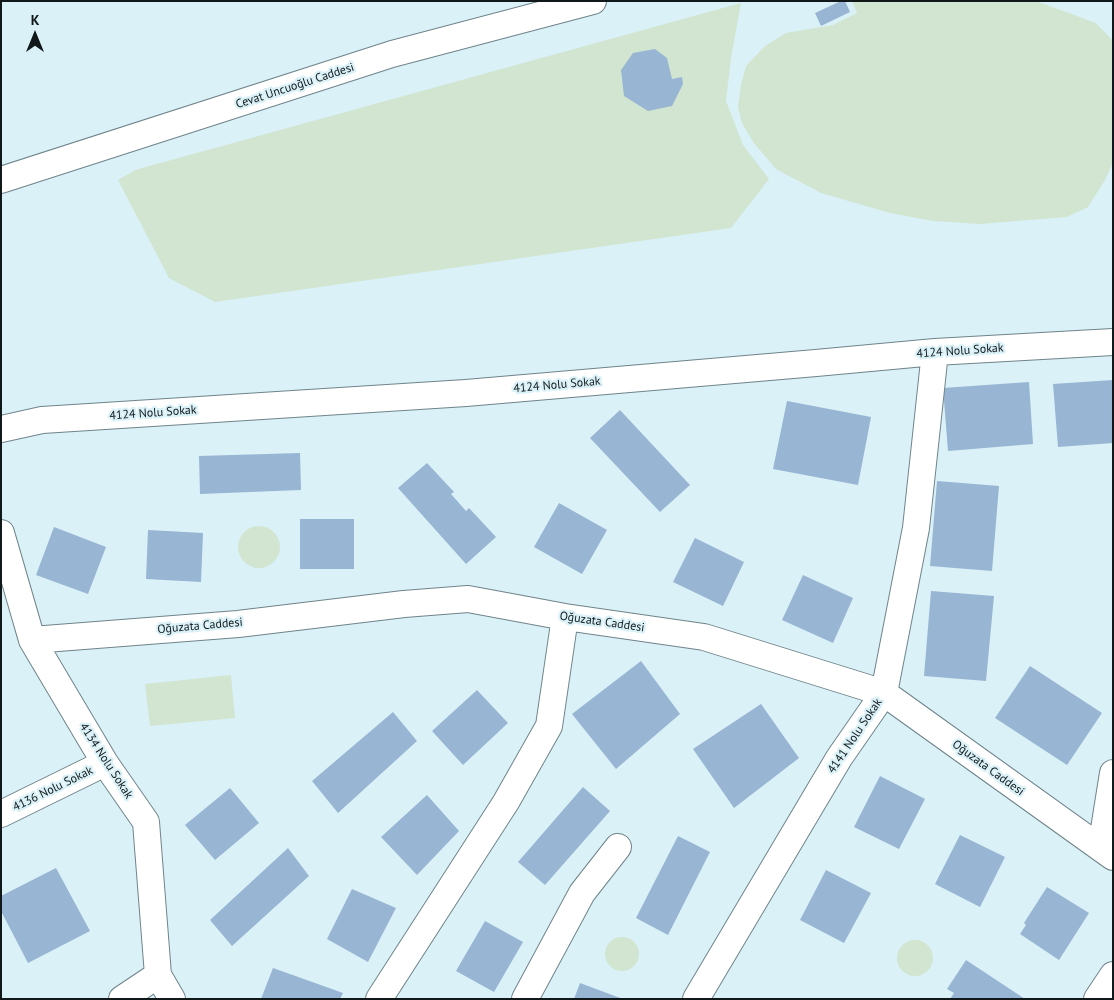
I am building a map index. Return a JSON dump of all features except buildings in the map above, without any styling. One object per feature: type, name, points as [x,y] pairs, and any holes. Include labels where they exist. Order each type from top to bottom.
[{"type":"street","name":"Cevat Uncuoğlu Caddesi","points":[[1,180],[392,54],[593,1]]},
{"type":"street","name":"4124 Nolu Sokak","points":[[1,429],[42,420],[466,393],[934,352],[1113,342]]},
{"type":"street","name":"4141 Nolu Sokak","points":[[696,999],[839,758],[884,693],[916,528],[934,352]]},
{"type":"street","name":"4134 Nolu Sokak","points":[[1,532],[32,640],[106,764],[146,822],[158,976],[172,999]]},
{"type":"street","name":"Oğuzata Caddesi","points":[[32,640],[238,624],[404,604],[468,599],[565,617],[704,637],[884,693],[1107,852]]},
{"type":"street","points":[[379,999],[506,802],[549,726],[565,617]]},
{"type":"street","name":"4136 Nolu Sokak","points":[[1,814],[106,764]]},
{"type":"street","points":[[1107,852],[1113,773]]},
{"type":"street","points":[[525,999],[582,893],[618,847]]},
{"type":"street","points":[[1097,999],[1113,975]]},
{"type":"street","points":[[122,999],[158,976]]},
{"type":"green space","points":[[852,1],[1036,1],[1096,23],[1113,41],[1113,163],[1088,207],[1067,217],[980,224],[933,221],[890,213],[821,193],[776,169],[753,142],[742,123],[738,107],[746,66],[765,46],[786,33],[833,25],[857,13]]},
{"type":"green space","points":[[741,3],[731,58],[726,101],[743,145],[769,179],[731,228],[215,302],[169,278],[118,180],[135,170]]},
{"type":"green space","points":[[263,526],[271,529],[277,535],[280,547],[277,559],[271,565],[255,568],[247,565],[241,559],[238,543],[241,535],[247,529]]},
{"type":"green space","points":[[231,675],[235,718],[150,726],[145,684]]},
{"type":"green space","points":[[622,937],[629,938],[634,942],[638,947],[638,961],[634,966],[629,970],[622,971],[615,970],[610,966],[606,961],[605,954],[606,947],[610,942],[615,938]]},
{"type":"green space","points":[[915,940],[922,941],[928,945],[932,951],[932,965],[928,971],[922,975],[915,976],[908,975],[902,971],[898,965],[897,958],[898,951],[902,945],[908,941]]}]
